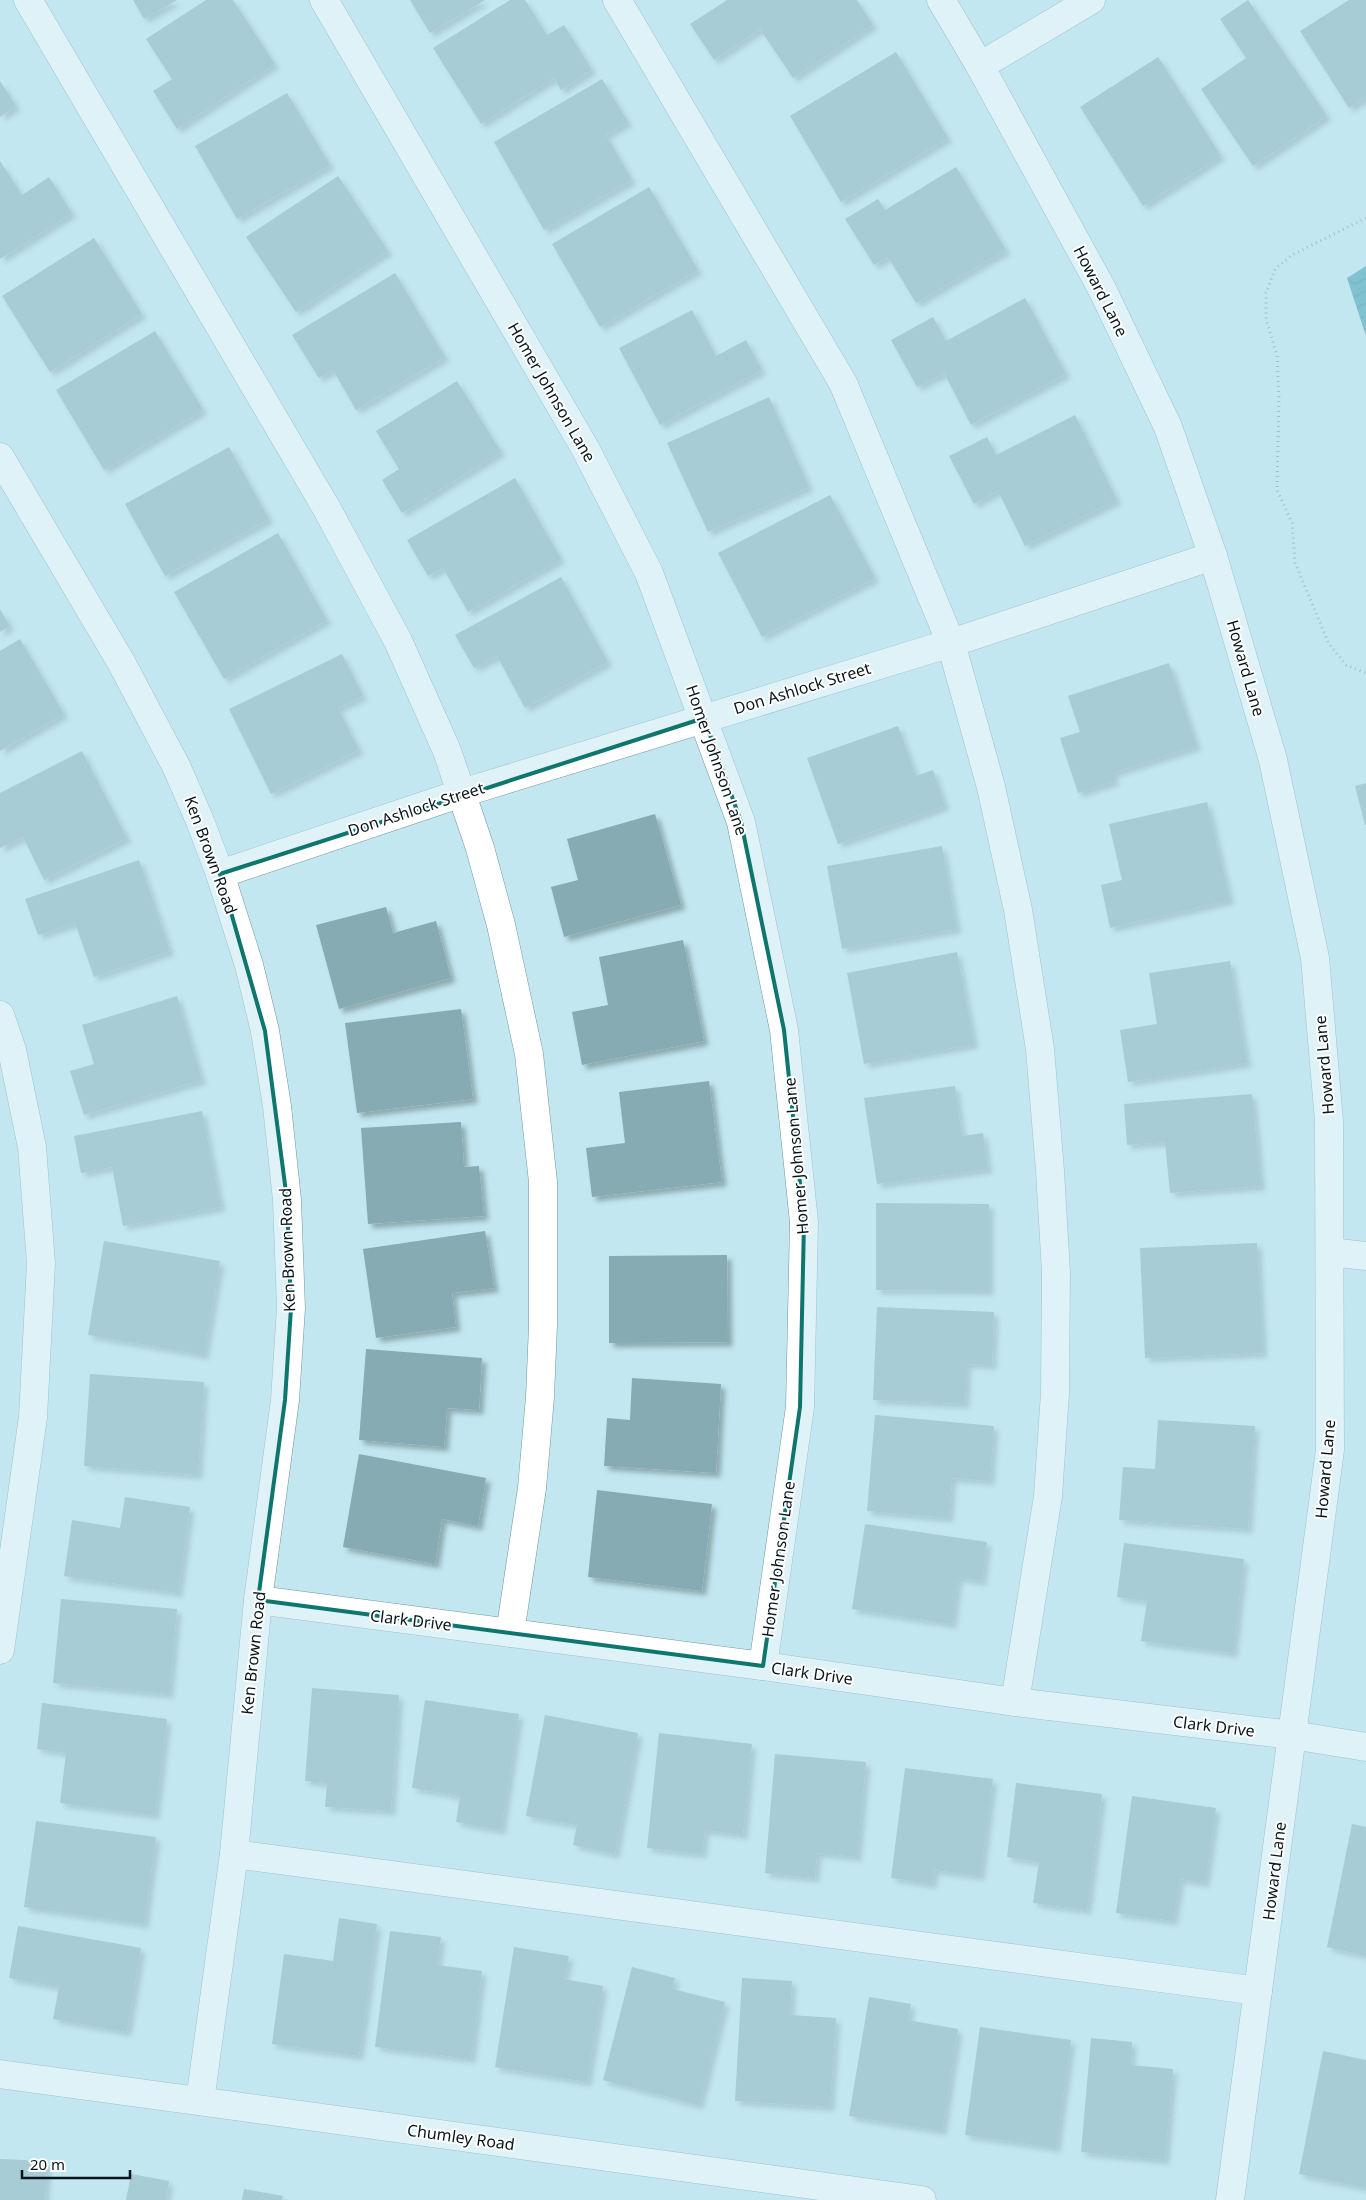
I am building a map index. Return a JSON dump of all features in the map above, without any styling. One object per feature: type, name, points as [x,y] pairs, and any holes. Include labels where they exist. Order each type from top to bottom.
[{"type":"street","points":[[28,0],[327,509],[398,641],[447,751],[462,793],[501,925],[527,1045],[543,1182],[543,1325],[540,1397],[532,1488],[510,1633]]},
{"type":"street","name":"Homer Johnson Lane","points":[[324,0],[585,448],[649,573],[741,822],[784,1030],[804,1222],[800,1406],[763,1666]]},
{"type":"street","points":[[617,0],[843,383],[951,643],[991,787],[1018,910],[1040,1049],[1056,1272],[1054,1402],[1048,1496],[1015,1702]]},
{"type":"street","name":"Howard Lane","points":[[941,0],[980,66],[1102,290],[1168,427],[1213,556],[1273,760],[1315,958],[1329,1121],[1331,1252],[1330,1450],[1230,2200]]},
{"type":"street","points":[[980,66],[1091,0]]},
{"type":"street","name":"Ken Brown Road","points":[[0,458],[121,662],[177,768],[220,874],[249,965],[265,1031],[277,1106],[287,1200],[290,1308],[285,1400],[258,1600],[234,1854],[200,2101]]},
{"type":"street","name":"Don Ashlock Street","points":[[220,874],[462,793],[951,643],[1213,556]]},
{"type":"street","points":[[0,1015],[12,1050],[32,1147],[41,1264],[33,1417],[0,1650]]},
{"type":"street","points":[[1331,1252],[1366,1256]]},
{"type":"street","name":"Clark Drive","points":[[258,1600],[763,1666],[1015,1702],[1292,1735],[1366,1747]]},
{"type":"street","points":[[234,1854],[1258,1991]]},
{"type":"street","name":"Chumley Road","points":[[0,2074],[200,2101],[761,2189],[922,2200]]},
{"type":"path","points":[[1366,218],[1292,255],[1275,269],[1266,293],[1266,318],[1277,356],[1279,398],[1277,490],[1292,523],[1295,563],[1329,644],[1346,665],[1366,673]]},
{"type":"highlighted area","points":[[704,718],[741,822],[784,1030],[804,1222],[800,1407],[763,1666],[258,1600],[285,1400],[291,1308],[287,1200],[265,1031],[220,874]]},
{"type":"water","points":[[1366,266],[1366,336],[1347,278]]},
{"type":"building","points":[[133,0],[177,0],[144,19]]},
{"type":"building","points":[[206,0],[233,0],[275,64],[177,129],[153,91],[172,79],[146,39]]},
{"type":"building","points":[[410,0],[485,0],[430,33]]},
{"type":"building","points":[[510,0],[525,0],[547,35],[564,25],[592,70],[561,90],[554,78],[481,124],[433,48]]},
{"type":"building","points":[[727,0],[857,0],[873,25],[793,78],[760,29],[714,60],[690,24]]},
{"type":"building","points":[[1248,0],[1327,116],[1253,166],[1201,89],[1246,58],[1220,19]]},
{"type":"building","points":[[1349,0],[1366,0],[1366,97],[1349,108],[1300,31]]},
{"type":"building","points":[[896,52],[948,138],[841,202],[790,116]]},
{"type":"building","points":[[1158,57],[1221,156],[1143,206],[1080,107]]},
{"type":"building","points":[[602,79],[628,122],[606,135],[632,180],[544,230],[494,142]]},
{"type":"building","points":[[0,81],[16,106],[0,117]]},
{"type":"building","points":[[287,93],[330,165],[237,219],[195,146]]},
{"type":"building","points":[[0,161],[22,195],[49,177],[72,213],[0,259]]},
{"type":"building","points":[[956,167],[1006,250],[916,303],[888,257],[874,265],[845,219],[878,199],[885,210]]},
{"type":"building","points":[[338,176],[388,251],[296,312],[246,237]]},
{"type":"building","points":[[649,187],[698,270],[600,327],[552,244]]},
{"type":"building","points":[[94,238],[142,314],[50,372],[2,296]]},
{"type":"building","points":[[395,273],[445,357],[356,410],[333,370],[319,378],[292,335]]},
{"type":"building","points":[[1025,298],[1066,374],[971,425],[944,373],[917,387],[891,340],[933,317],[946,341]]},
{"type":"building","points":[[692,310],[716,356],[746,340],[762,370],[660,425],[619,348]]},
{"type":"building","points":[[155,331],[203,410],[104,470],[56,390]]},
{"type":"building","points":[[457,381],[501,452],[402,513],[382,480],[399,469],[376,431]]},
{"type":"building","points":[[769,397],[809,487],[708,532],[667,443]]},
{"type":"building","points":[[1075,415],[1117,500],[1025,546],[998,491],[974,504],[949,456],[987,437],[996,455]]},
{"type":"building","points":[[229,447],[269,519],[165,576],[125,504]]},
{"type":"building","points":[[515,478],[561,559],[468,612],[443,568],[428,576],[407,540]]},
{"type":"building","points":[[830,495],[875,578],[762,637],[718,553]]},
{"type":"building","points":[[278,533],[327,620],[224,679],[174,592]]},
{"type":"building","points":[[561,577],[608,662],[525,708],[497,656],[474,668],[455,635]]},
{"type":"building","points":[[0,609],[10,626],[0,632]]},
{"type":"building","points":[[20,639],[64,714],[0,751],[0,651]]},
{"type":"building","points":[[342,654],[363,696],[338,708],[359,750],[271,794],[229,709]]},
{"type":"building","points":[[1169,663],[1197,746],[1113,773],[1115,781],[1078,793],[1060,738],[1080,732],[1068,696]]},
{"type":"building","points":[[898,726],[916,776],[933,770],[945,806],[838,844],[807,758]]},
{"type":"building","points":[[82,751],[127,838],[44,880],[23,837],[0,848],[0,793]]},
{"type":"building","points":[[1366,783],[1366,825],[1365,825],[1355,786]]},
{"type":"building","points":[[1207,802],[1230,900],[1110,928],[1101,885],[1122,880],[1109,824]]},
{"type":"building","points":[[655,814],[681,905],[564,937],[551,887],[578,880],[567,839]]},
{"type":"building","points":[[942,846],[957,929],[842,949],[827,866]]},
{"type":"building","points":[[139,860],[170,951],[94,977],[75,923],[38,935],[25,899]]},
{"type":"building","points":[[386,907],[393,933],[436,921],[451,978],[339,1009],[316,925]]},
{"type":"building","points":[[683,940],[704,1041],[582,1065],[572,1012],[608,1005],[599,957]]},
{"type":"building","points":[[957,952],[974,1044],[864,1064],[847,973]]},
{"type":"building","points":[[1230,961],[1247,1063],[1128,1082],[1120,1030],[1157,1024],[1149,973]]},
{"type":"building","points":[[177,996],[202,1080],[84,1115],[70,1071],[94,1064],[82,1025]]},
{"type":"building","points":[[461,1009],[473,1099],[357,1113],[345,1023]]},
{"type":"building","points":[[709,1081],[722,1182],[592,1197],[586,1148],[625,1143],[619,1092]]},
{"type":"building","points":[[955,1086],[962,1136],[983,1133],[988,1169],[877,1184],[864,1098]]},
{"type":"building","points":[[1252,1094],[1261,1186],[1170,1193],[1165,1142],[1127,1145],[1124,1104]]},
{"type":"building","points":[[202,1111],[221,1207],[123,1226],[112,1167],[81,1173],[74,1136]]},
{"type":"building","points":[[461,1122],[464,1167],[479,1166],[484,1216],[368,1224],[361,1128]]},
{"type":"building","points":[[876,1203],[989,1204],[989,1291],[876,1290]]},
{"type":"building","points":[[485,1231],[494,1288],[452,1293],[456,1327],[376,1338],[363,1249]]},
{"type":"building","points":[[104,1241],[220,1261],[204,1355],[88,1335]]},
{"type":"building","points":[[1257,1243],[1263,1353],[1145,1358],[1140,1248]]},
{"type":"building","points":[[727,1255],[728,1342],[609,1343],[609,1256]]},
{"type":"building","points":[[877,1307],[994,1312],[992,1365],[967,1364],[965,1404],[873,1400]]},
{"type":"building","points":[[366,1349],[482,1358],[479,1410],[447,1408],[444,1447],[359,1440]]},
{"type":"building","points":[[90,1374],[204,1382],[198,1475],[84,1466]]},
{"type":"building","points":[[632,1378],[721,1384],[716,1473],[604,1466],[607,1418],[630,1420]]},
{"type":"building","points":[[875,1415],[994,1426],[990,1481],[952,1478],[949,1518],[867,1511]]},
{"type":"building","points":[[1158,1420],[1255,1426],[1248,1529],[1119,1520],[1123,1467],[1155,1469]]},
{"type":"building","points":[[359,1454],[486,1478],[478,1526],[442,1519],[435,1564],[343,1547]]},
{"type":"building","points":[[597,1490],[712,1504],[702,1591],[588,1577]]},
{"type":"building","points":[[125,1497],[190,1507],[178,1593],[64,1576],[72,1520],[120,1528]]},
{"type":"building","points":[[865,1524],[987,1542],[982,1581],[958,1578],[952,1624],[852,1609]]},
{"type":"building","points":[[1124,1543],[1244,1559],[1233,1653],[1141,1641],[1147,1601],[1117,1597]]},
{"type":"building","points":[[61,1599],[177,1609],[169,1694],[53,1683]]},
{"type":"building","points":[[312,1688],[399,1695],[391,1811],[325,1807],[327,1783],[305,1781]]},
{"type":"building","points":[[425,1700],[519,1714],[501,1830],[456,1822],[460,1796],[412,1788]]},
{"type":"building","points":[[42,1703],[167,1719],[155,1815],[60,1803],[66,1753],[37,1749]]},
{"type":"building","points":[[545,1715],[638,1733],[615,1854],[573,1845],[577,1825],[526,1816]]},
{"type":"building","points":[[659,1733],[752,1744],[743,1835],[705,1830],[702,1854],[647,1848]]},
{"type":"building","points":[[775,1754],[866,1762],[857,1857],[817,1853],[815,1878],[765,1873]]},
{"type":"building","points":[[905,1768],[993,1779],[980,1876],[934,1870],[932,1884],[891,1878]]},
{"type":"building","points":[[1016,1783],[1102,1794],[1087,1910],[1033,1903],[1039,1862],[1007,1857]]},
{"type":"building","points":[[1132,1796],[1216,1808],[1205,1883],[1180,1879],[1173,1921],[1116,1913]]},
{"type":"building","points":[[36,1821],[156,1837],[144,1924],[24,1907]]},
{"type":"building","points":[[1352,1824],[1366,1827],[1366,1956],[1327,1947]]},
{"type":"building","points":[[339,1918],[377,1924],[359,2056],[272,2044],[284,1954],[333,1961]]},
{"type":"building","points":[[18,1926],[141,1948],[127,2032],[53,2019],[59,1987],[9,1978]]},
{"type":"building","points":[[390,1931],[441,1937],[437,1965],[482,1971],[471,2059],[375,2047]]},
{"type":"building","points":[[514,1947],[569,1956],[564,1979],[603,1986],[587,2082],[495,2067]]},
{"type":"building","points":[[632,1967],[675,1978],[672,1989],[725,2002],[699,2105],[603,2080]]},
{"type":"building","points":[[742,1978],[792,1981],[790,2015],[836,2018],[830,2107],[735,2101]]},
{"type":"building","points":[[869,1997],[911,2004],[908,2020],[958,2029],[942,2131],[849,2116]]},
{"type":"building","points":[[980,2027],[1071,2040],[1056,2148],[965,2135]]},
{"type":"building","points":[[1091,2038],[1132,2042],[1131,2065],[1173,2069],[1165,2160],[1081,2152]]},
{"type":"building","points":[[1323,2051],[1366,2060],[1366,2188],[1299,2174]]},
{"type":"building","points":[[0,2159],[47,2161],[45,2200],[0,2200]]},
{"type":"building","points":[[131,2174],[169,2181],[166,2200],[126,2200]]},
{"type":"building","points":[[244,2189],[283,2196],[282,2200],[242,2200]]}]
